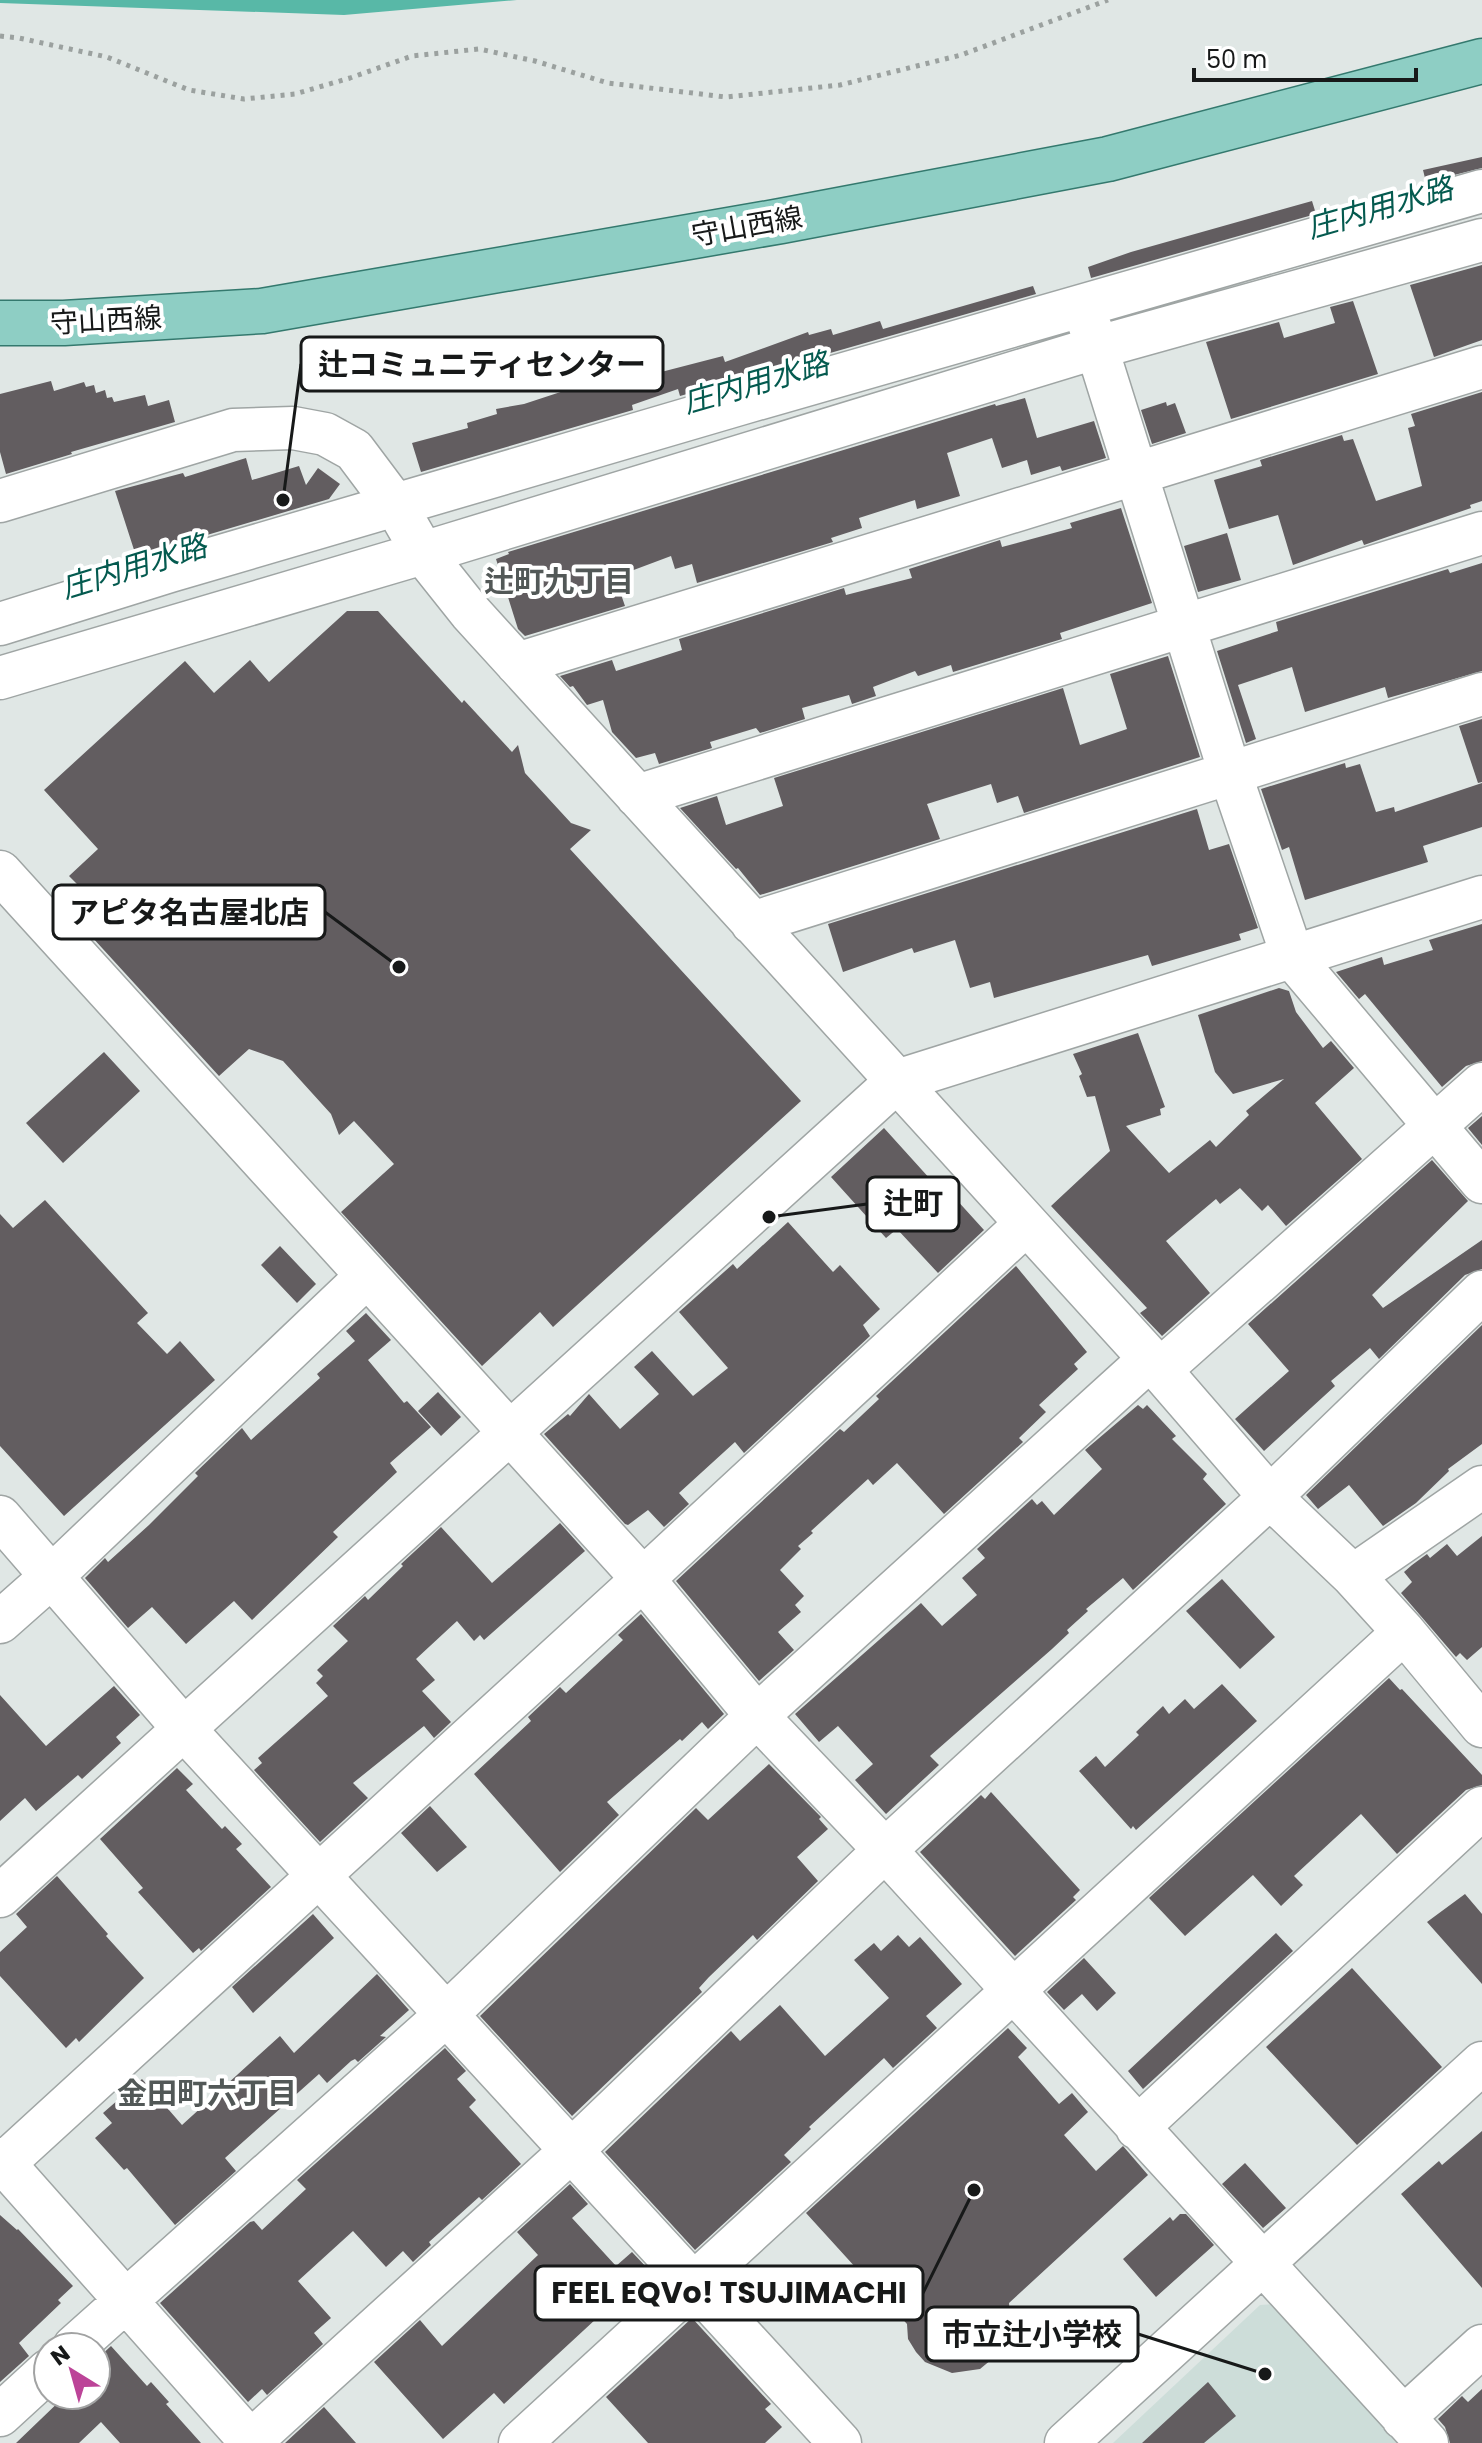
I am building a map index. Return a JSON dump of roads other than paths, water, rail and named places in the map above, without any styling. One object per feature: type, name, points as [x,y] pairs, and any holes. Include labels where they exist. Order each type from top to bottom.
[{"type":"main road","name":"守山西線","points":[[0,323],[64,323],[262,311],[766,223],[1108,159],[1482,61]]},
{"type":"street","points":[[0,624],[736,405],[1482,191]]},
{"type":"street","points":[[0,678],[1095,348],[1482,240]]},
{"type":"street","points":[[1085,306],[1095,348],[1230,773],[1293,958],[1482,1182]]},
{"type":"street","points":[[517,664],[1482,367]]},
{"type":"street","points":[[736,405],[749,453]]},
{"type":"street","points":[[0,501],[233,430],[293,428],[325,434],[354,450],[396,506],[423,553],[470,612],[1155,1364],[1270,1497],[1353,1576],[1404,1632],[1482,1726]]},
{"type":"street","points":[[637,796],[1482,533]]},
{"type":"street","points":[[752,923],[1482,694]]},
{"type":"street","points":[[0,872],[643,1579],[757,1716],[885,1850],[1415,2431],[1482,2346]]},
{"type":"street","points":[[0,1896],[897,1081],[1482,897]]},
{"type":"street","points":[[92,2331],[447,2014],[757,1716],[1155,1364],[1482,1084]]},
{"type":"street","points":[[1026,1224],[643,1579],[1,2163],[250,2442],[572,2150],[885,1850],[1270,1497],[1482,1292]]},
{"type":"street","points":[[0,1622],[366,1277]]},
{"type":"street","points":[[1353,1576],[1482,1487]]},
{"type":"street","points":[[0,1517],[184,1729],[695,2283],[820,2436]]},
{"type":"street","points":[[520,2443],[1404,1632]]},
{"type":"street","points":[[1137,2128],[1482,1808]]},
{"type":"street","points":[[1066,2443],[1482,2063]]},
{"type":"street","points":[[0,2415],[32,2386]]},
{"type":"place","name":"辻コミュニティセンター","points":[[283,500]]},
{"type":"place","name":"アピタ名古屋北店","points":[[399,967]]},
{"type":"place","name":"辻町","points":[[769,1217]]},
{"type":"place","name":"FEEL EQVo! TSUJIMACHI","points":[[974,2190]]},
{"type":"place","name":"市立辻小学校","points":[[1265,2374]]},
{"type":"district","name":"辻町九丁目","points":[[559,582]]},
{"type":"district","name":"金田町六丁目","points":[[207,2094]]},
{"type":"water label","name":"庄内用水路","points":[[1380,208]]},
{"type":"water label","name":"庄内用水路","points":[[756,383]]},
{"type":"water label","name":"庄内用水路","points":[[134,567]]}]
